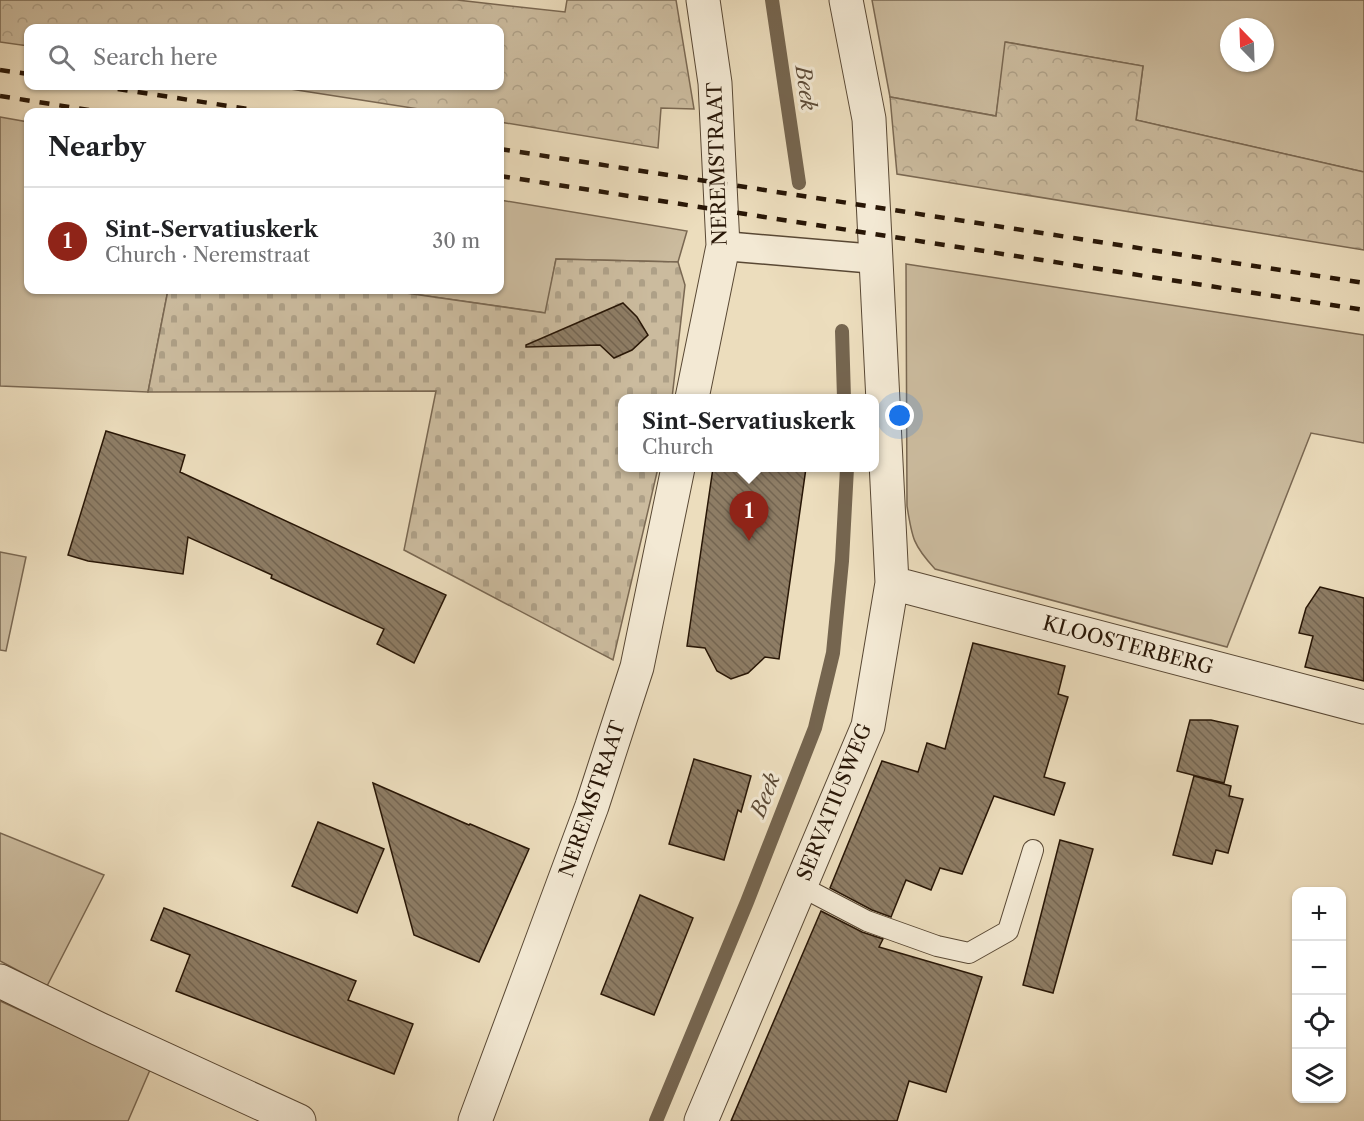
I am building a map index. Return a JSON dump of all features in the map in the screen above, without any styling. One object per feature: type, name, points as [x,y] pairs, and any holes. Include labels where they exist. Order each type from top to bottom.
[{"type":"street","name":"NEREMSTRAAT","points":[[693,394],[723,246],[715,83],[703,0]]},
{"type":"street","points":[[723,246],[876,259],[869,119],[846,0]]},
{"type":"street","name":"SERVATIUSWEG","points":[[701,1121],[868,726],[892,583],[876,259]]},
{"type":"street","name":"NEREMSTRAAT","points":[[475,1121],[592,806],[637,667],[677,472]]},
{"type":"street","name":"KLOOSTERBERG","points":[[892,583],[1364,707]]},
{"type":"street","points":[[0,981],[299,1121]]},
{"type":"lane","points":[[800,886],[867,921],[937,946],[969,953],[1008,931],[1033,850]]},
{"type":"green space","points":[[0,0],[457,0],[565,12],[567,0],[676,0],[694,109],[661,108],[658,148],[504,123],[504,108],[412,108],[297,90],[504,90],[504,24],[24,24],[24,45],[0,42]]},
{"type":"green space","points":[[872,0],[1364,0],[1364,172],[1136,120],[1143,66],[1006,42],[996,116],[890,97]]},
{"type":"green space","points":[[1005,42],[1143,66],[1136,120],[1364,172],[1364,250],[897,174],[890,97],[996,116]]},
{"type":"green space","points":[[0,117],[24,121],[24,294],[167,294],[148,392],[0,386]]},
{"type":"green space","points":[[504,201],[687,231],[678,262],[556,259],[546,313],[413,294],[504,294]]},
{"type":"green space","points":[[556,259],[678,262],[685,285],[672,394],[618,394],[618,472],[657,472],[613,660],[404,550],[436,391],[148,392],[167,294],[413,294],[545,313]]},
{"type":"green space","points":[[906,264],[1364,335],[1364,443],[1311,433],[1227,647],[935,569],[928,561],[915,540],[907,506]]},
{"type":"green space","points":[[0,552],[26,557],[6,651],[0,650]]},
{"type":"green space","points":[[0,833],[104,875],[47,986],[0,961]]},
{"type":"green space","points":[[0,1001],[150,1070],[128,1121],[0,1121]]},
{"type":"building","points":[[623,303],[637,317],[648,335],[632,350],[614,358],[600,345],[526,347],[526,345]]},
{"type":"building","points":[[106,431],[185,455],[180,472],[446,595],[414,663],[377,644],[384,629],[271,578],[272,575],[188,537],[183,574],[88,561],[68,555]]},
{"type":"building","points":[[712,472],[805,472],[779,659],[765,657],[748,673],[731,679],[717,671],[705,648],[687,646]]},
{"type":"building","points":[[1320,587],[1364,598],[1364,681],[1305,667],[1313,636],[1299,633],[1306,608]]},
{"type":"building","points":[[973,643],[1065,666],[1058,694],[1068,697],[1044,777],[1065,783],[1054,815],[994,796],[962,874],[940,868],[931,890],[906,880],[891,917],[872,910],[830,888],[882,761],[918,772],[927,743],[945,749]]},
{"type":"building","points":[[1190,720],[1211,720],[1238,726],[1224,783],[1177,771]]},
{"type":"building","points":[[694,759],[751,776],[741,812],[738,810],[724,860],[669,844]]},
{"type":"building","points":[[1194,776],[1231,786],[1229,796],[1243,799],[1228,853],[1216,850],[1212,864],[1173,855]]},
{"type":"building","points":[[373,783],[529,849],[479,962],[414,935]]},
{"type":"building","points":[[318,822],[384,849],[357,913],[292,886]]},
{"type":"building","points":[[1060,840],[1093,849],[1053,993],[1023,985]]},
{"type":"building","points":[[640,895],[693,918],[654,1015],[601,994]]},
{"type":"building","points":[[164,908],[356,981],[348,1000],[413,1024],[394,1074],[176,991],[190,955],[151,940]]},
{"type":"building","points":[[821,911],[862,932],[883,939],[879,947],[982,977],[946,1092],[909,1081],[897,1121],[731,1121]]},
{"type":"waterway","name":"Beek","points":[[772,0],[799,183]]},
{"type":"waterway","name":"Beek","points":[[842,331],[844,394]]},
{"type":"waterway","name":"Beek","points":[[656,1121],[747,902],[815,728],[833,653],[842,561],[847,472]]},
{"type":"railway","points":[[0,70],[24,73]]},
{"type":"railway","points":[[124,90],[242,108]]},
{"type":"railway","points":[[0,96],[76,108]]},
{"type":"railway","points":[[504,150],[1364,283]]},
{"type":"railway","points":[[504,177],[1364,310]]},
{"type":"place","name":"Sint-Servatiuskerk","points":[[749,541]]}]
